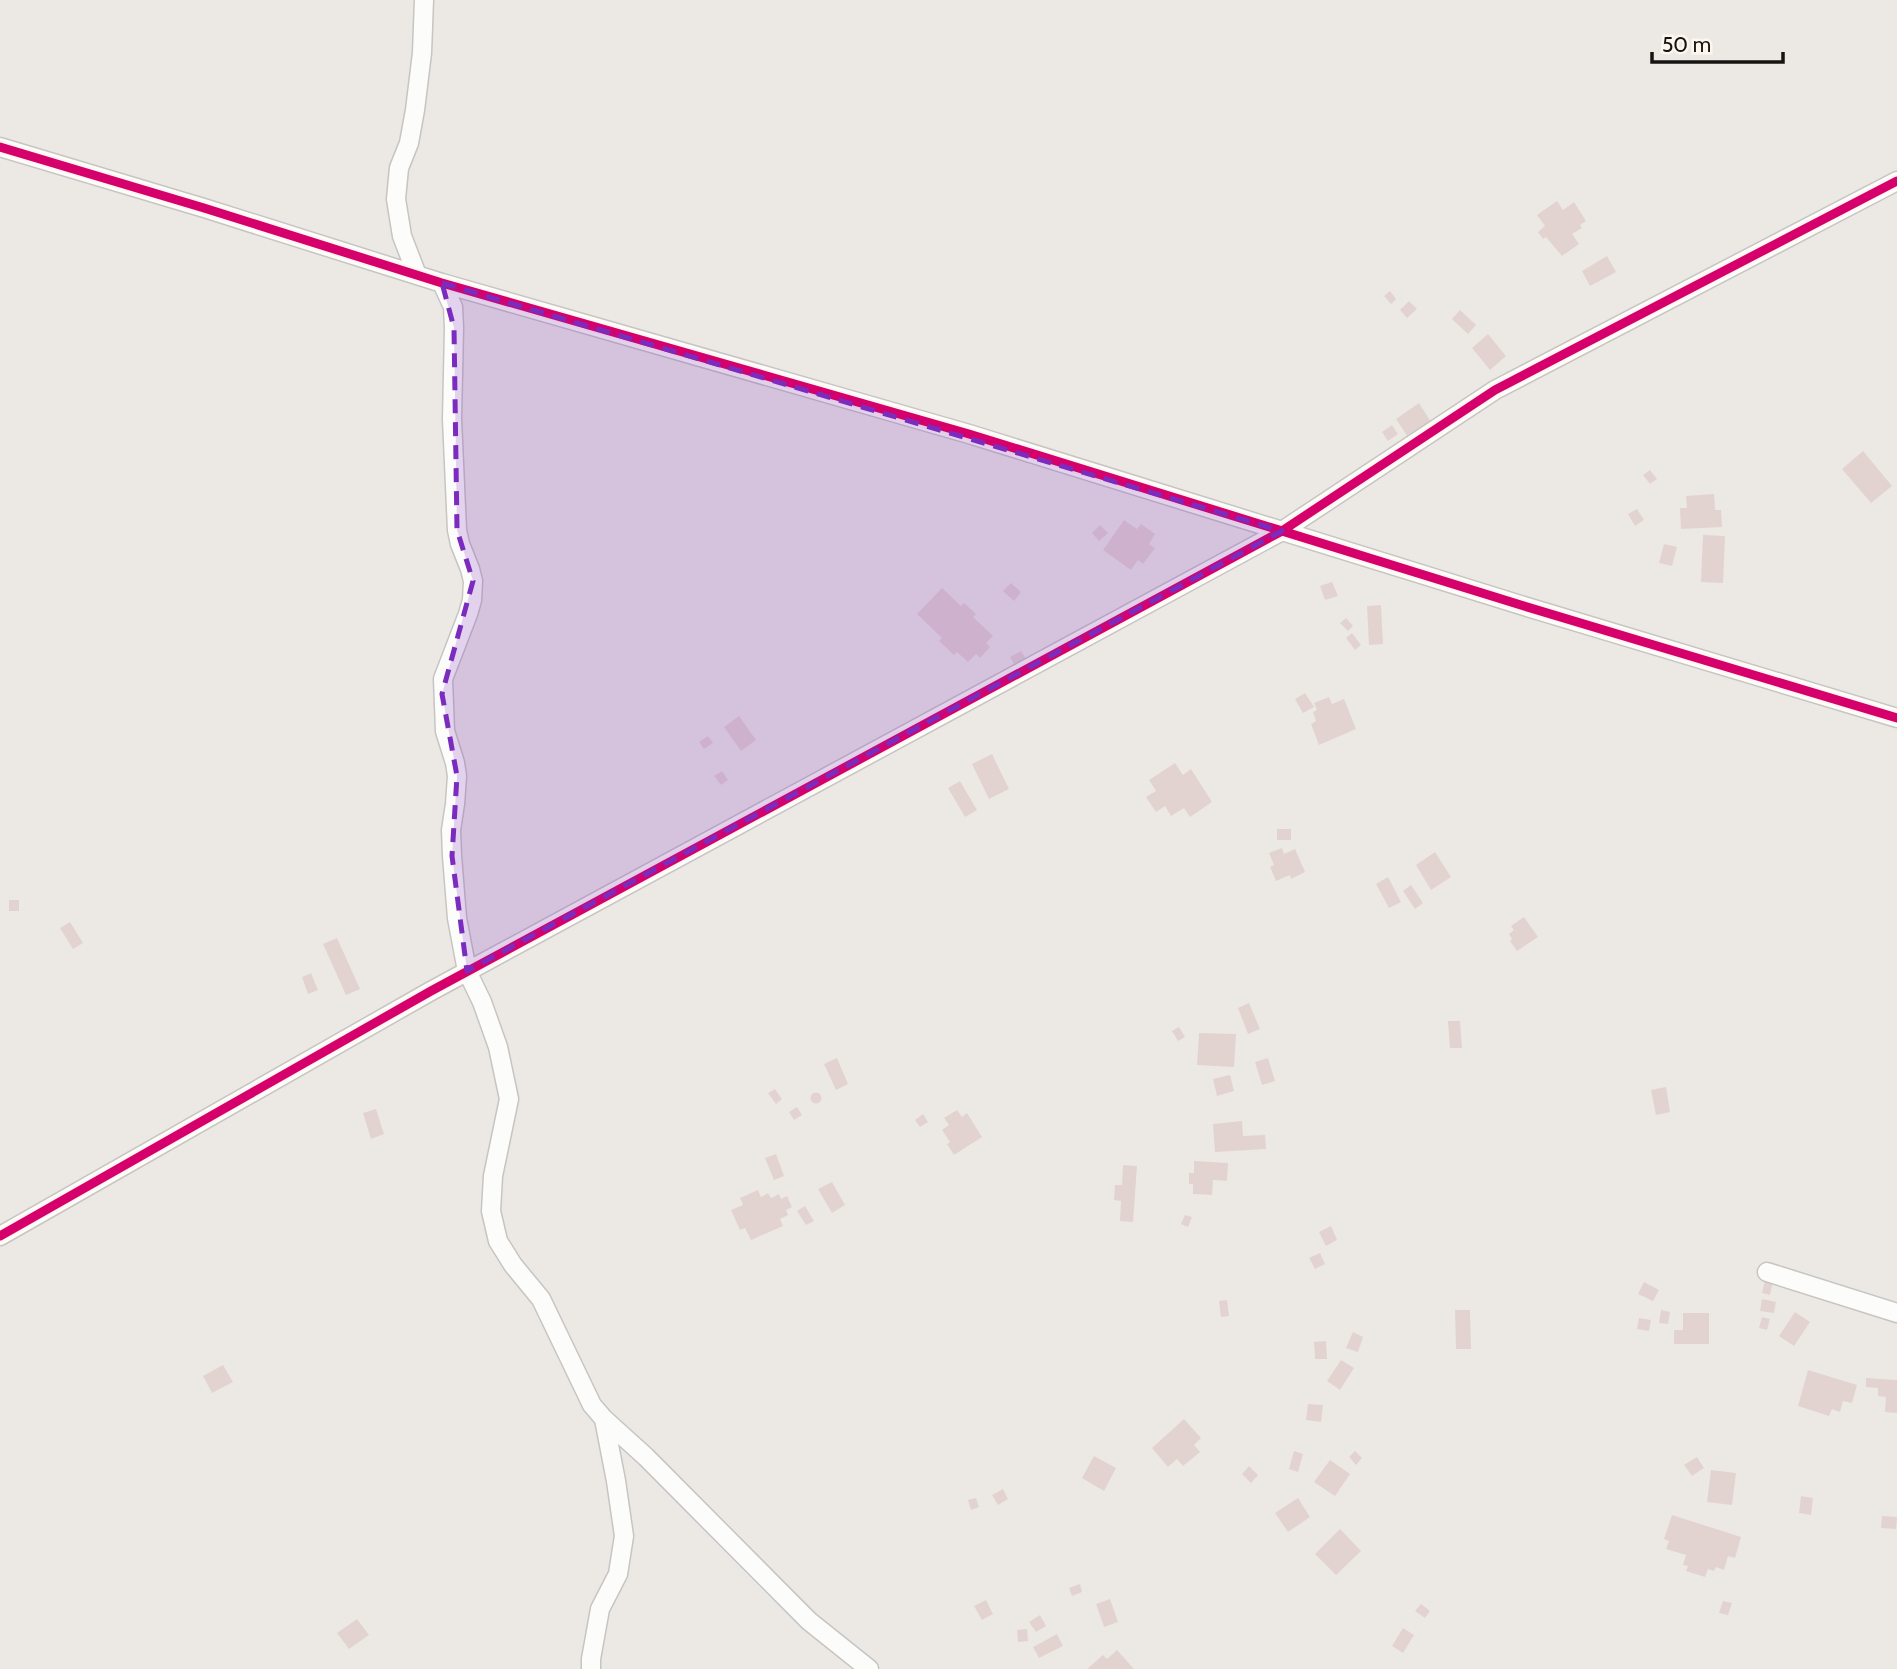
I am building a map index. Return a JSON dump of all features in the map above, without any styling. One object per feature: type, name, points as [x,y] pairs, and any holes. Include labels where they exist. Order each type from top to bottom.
[{"type":"street","points":[[416,275],[402,236],[396,199],[400,168],[409,143],[415,110],[422,53],[424,0]]},
{"type":"street","points":[[0,147],[442,283],[969,434],[1897,718]]},
{"type":"street","points":[[0,1236],[467,971],[1282,531],[1495,390],[1897,181]]},
{"type":"street","points":[[442,283],[453,307],[452,419],[457,530],[473,581],[468,614],[446,668],[442,695],[445,731],[457,776],[451,830],[457,918],[467,971],[482,1002],[498,1047],[509,1099],[494,1176],[491,1211],[498,1241],[513,1265],[541,1299],[592,1405],[604,1419],[664,1475],[809,1621],[869,1669]]},
{"type":"street","points":[[1767,1272],[1897,1313]]},
{"type":"street","points":[[591,1669],[590,1659],[600,1609],[618,1574],[624,1536],[604,1419]]},
{"type":"highlighted area","points":[[442,283],[1282,531],[467,971],[452,856],[457,776],[442,694],[473,581],[457,530],[454,328]]},
{"type":"building","points":[[1557,201],[1563,210],[1574,202],[1586,221],[1580,225],[1582,228],[1572,234],[1579,244],[1562,256],[1546,237],[1543,239],[1538,232],[1545,226],[1537,215]]},
{"type":"building","points":[[1607,256],[1616,272],[1590,286],[1582,271]]},
{"type":"building","points":[[1390,291],[1396,299],[1391,304],[1384,296]]},
{"type":"building","points":[[1409,301],[1417,309],[1407,318],[1400,310]]},
{"type":"building","points":[[1460,310],[1476,325],[1468,334],[1452,319]]},
{"type":"building","points":[[1488,334],[1506,356],[1490,370],[1472,348]]},
{"type":"building","points":[[1419,403],[1431,422],[1408,437],[1396,419]]},
{"type":"building","points":[[1392,425],[1398,434],[1388,441],[1382,432]]},
{"type":"building","points":[[1863,451],[1892,486],[1871,503],[1842,469]]},
{"type":"building","points":[[1650,470],[1657,479],[1650,484],[1643,475]]},
{"type":"building","points":[[1714,494],[1715,510],[1721,510],[1722,527],[1681,529],[1680,508],[1687,508],[1686,496]]},
{"type":"building","points":[[1637,509],[1644,520],[1635,526],[1628,514]]},
{"type":"building","points":[[1124,520],[1137,529],[1141,524],[1155,534],[1149,544],[1155,548],[1143,564],[1138,560],[1131,570],[1103,550]]},
{"type":"building","points":[[1100,525],[1108,533],[1099,541],[1092,533]]},
{"type":"building","points":[[1703,535],[1725,536],[1723,583],[1701,582]]},
{"type":"building","points":[[1664,544],[1677,547],[1672,566],[1659,563]]},
{"type":"building","points":[[1332,582],[1338,596],[1325,600],[1320,586]]},
{"type":"building","points":[[1011,583],[1021,592],[1014,601],[1003,591]]},
{"type":"building","points":[[942,588],[961,606],[964,603],[976,614],[973,617],[993,636],[986,643],[990,647],[980,658],[976,654],[968,662],[957,652],[954,655],[939,641],[942,638],[917,614]]},
{"type":"building","points":[[1381,605],[1383,644],[1369,645],[1367,606]]},
{"type":"building","points":[[1346,618],[1353,626],[1348,631],[1340,623]]},
{"type":"building","points":[[1352,633],[1361,645],[1355,650],[1346,638]]},
{"type":"building","points":[[1021,651],[1026,659],[1015,666],[1010,657]]},
{"type":"building","points":[[1305,693],[1314,707],[1303,713],[1295,699]]},
{"type":"building","points":[[1329,697],[1332,704],[1344,699],[1356,729],[1319,745],[1311,724],[1316,721],[1313,712],[1317,710],[1314,703]]},
{"type":"building","points":[[739,716],[756,740],[741,751],[724,727]]},
{"type":"building","points":[[708,736],[713,743],[704,749],[699,742]]},
{"type":"building","points":[[992,754],[1009,789],[989,799],[972,764]]},
{"type":"building","points":[[1175,763],[1183,775],[1191,769],[1212,802],[1190,817],[1184,808],[1171,816],[1165,806],[1156,812],[1146,797],[1156,791],[1149,780]]},
{"type":"building","points":[[722,771],[728,780],[721,785],[714,776]]},
{"type":"building","points":[[960,781],[977,810],[965,817],[948,788]]},
{"type":"building","points":[[1277,829],[1291,829],[1291,840],[1277,840]]},
{"type":"building","points":[[1282,848],[1284,854],[1295,849],[1305,872],[1291,879],[1290,875],[1276,881],[1270,867],[1274,865],[1269,853]]},
{"type":"building","points":[[1435,852],[1451,877],[1431,890],[1416,865]]},
{"type":"building","points":[[1388,877],[1401,902],[1389,908],[1376,884]]},
{"type":"building","points":[[1411,885],[1423,903],[1415,909],[1403,891]]},
{"type":"building","points":[[9,900],[19,900],[19,911],[9,911]]},
{"type":"building","points":[[1524,917],[1538,937],[1517,951],[1509,934],[1514,930],[1511,926]]},
{"type":"building","points":[[70,922],[83,943],[73,949],[60,928]]},
{"type":"building","points":[[337,938],[360,989],[346,995],[323,944]]},
{"type":"building","points":[[311,973],[318,990],[308,994],[302,977]]},
{"type":"building","points":[[1249,1003],[1260,1029],[1248,1034],[1238,1008]]},
{"type":"building","points":[[1448,1021],[1460,1021],[1462,1048],[1450,1048]]},
{"type":"building","points":[[1179,1027],[1185,1037],[1178,1041],[1172,1031]]},
{"type":"building","points":[[1199,1033],[1236,1034],[1234,1067],[1197,1065]]},
{"type":"building","points":[[837,1058],[848,1084],[836,1090],[824,1064]]},
{"type":"building","points":[[1268,1058],[1275,1081],[1262,1085],[1255,1062]]},
{"type":"building","points":[[1230,1075],[1234,1091],[1217,1096],[1213,1079]]},
{"type":"building","points":[[1666,1087],[1670,1112],[1656,1115],[1651,1090]]},
{"type":"building","points":[[775,1089],[782,1099],[776,1104],[768,1093]]},
{"type":"building","points":[[816,1092],[822,1098],[816,1104],[810,1098]]},
{"type":"building","points":[[797,1107],[802,1115],[794,1120],[789,1112]]},
{"type":"building","points":[[376,1109],[384,1134],[371,1139],[363,1113]]},
{"type":"building","points":[[957,1110],[962,1117],[967,1113],[982,1137],[954,1155],[942,1130],[949,1125],[944,1118]]},
{"type":"building","points":[[923,1114],[928,1122],[920,1127],[915,1120]]},
{"type":"building","points":[[1242,1121],[1243,1136],[1265,1135],[1266,1149],[1215,1152],[1213,1124]]},
{"type":"building","points":[[776,1154],[784,1176],[774,1180],[765,1158]]},
{"type":"building","points":[[1194,1161],[1228,1163],[1227,1181],[1213,1180],[1212,1195],[1193,1194],[1189,1173],[1194,1173]]},
{"type":"building","points":[[1123,1165],[1137,1166],[1133,1222],[1120,1221],[1121,1201],[1114,1200],[1115,1185],[1122,1185]]},
{"type":"building","points":[[832,1182],[845,1205],[832,1213],[818,1189]]},
{"type":"building","points":[[758,1190],[761,1197],[768,1193],[771,1198],[779,1194],[781,1199],[787,1196],[792,1207],[786,1210],[788,1215],[780,1219],[783,1226],[751,1240],[745,1228],[740,1230],[731,1210],[743,1205],[740,1198]]},
{"type":"building","points":[[805,1206],[814,1221],[806,1225],[797,1211]]},
{"type":"building","points":[[1185,1215],[1192,1217],[1188,1227],[1181,1224]]},
{"type":"building","points":[[1331,1226],[1337,1240],[1326,1246],[1319,1232]]},
{"type":"building","points":[[1320,1253],[1325,1264],[1315,1269],[1309,1258]]},
{"type":"building","points":[[1765,1280],[1773,1281],[1770,1295],[1762,1293]]},
{"type":"building","points":[[1644,1282],[1659,1290],[1653,1301],[1638,1294]]},
{"type":"building","points":[[1762,1299],[1776,1302],[1774,1313],[1760,1311]]},
{"type":"building","points":[[1227,1300],[1229,1316],[1221,1317],[1219,1301]]},
{"type":"building","points":[[1455,1310],[1470,1310],[1471,1349],[1456,1349]]},
{"type":"building","points":[[1661,1310],[1670,1312],[1668,1324],[1659,1323]]},
{"type":"building","points":[[1795,1312],[1810,1322],[1794,1346],[1779,1336]]},
{"type":"building","points":[[1683,1313],[1709,1313],[1709,1344],[1674,1344],[1674,1330],[1683,1330]]},
{"type":"building","points":[[1762,1317],[1770,1319],[1767,1330],[1759,1328]]},
{"type":"building","points":[[1639,1318],[1651,1320],[1649,1331],[1637,1329]]},
{"type":"building","points":[[1353,1332],[1363,1337],[1358,1352],[1346,1348]]},
{"type":"building","points":[[1326,1341],[1327,1359],[1315,1359],[1314,1342]]},
{"type":"building","points":[[1341,1360],[1354,1368],[1340,1390],[1327,1381]]},
{"type":"building","points":[[223,1365],[233,1382],[212,1393],[203,1376]]},
{"type":"building","points":[[1808,1370],[1857,1385],[1852,1403],[1843,1401],[1840,1412],[1832,1409],[1829,1416],[1798,1406]]},
{"type":"building","points":[[1866,1378],[1897,1380],[1897,1413],[1885,1412],[1886,1397],[1878,1396],[1878,1388],[1866,1387]]},
{"type":"building","points":[[1308,1404],[1323,1405],[1321,1422],[1306,1420]]},
{"type":"building","points":[[1184,1419],[1201,1438],[1194,1445],[1200,1452],[1183,1466],[1177,1459],[1168,1467],[1152,1448]]},
{"type":"building","points":[[1294,1451],[1303,1454],[1298,1472],[1289,1469]]},
{"type":"building","points":[[1355,1451],[1362,1458],[1356,1465],[1349,1457]]},
{"type":"building","points":[[1094,1456],[1116,1468],[1104,1491],[1082,1478]]},
{"type":"building","points":[[1697,1457],[1704,1468],[1692,1476],[1684,1465]]},
{"type":"building","points":[[1330,1460],[1350,1474],[1335,1496],[1314,1482]]},
{"type":"building","points":[[1249,1466],[1258,1475],[1251,1483],[1242,1474]]},
{"type":"building","points":[[1711,1470],[1736,1473],[1732,1505],[1707,1502]]},
{"type":"building","points":[[1003,1489],[1008,1499],[998,1505],[992,1495]]},
{"type":"building","points":[[1801,1496],[1813,1498],[1811,1515],[1799,1513]]},
{"type":"building","points":[[976,1498],[979,1507],[971,1510],[968,1500]]},
{"type":"building","points":[[1298,1498],[1310,1517],[1288,1532],[1275,1513]]},
{"type":"building","points":[[1672,1515],[1741,1537],[1735,1558],[1728,1556],[1724,1570],[1716,1567],[1714,1571],[1708,1569],[1705,1577],[1686,1571],[1688,1566],[1683,1565],[1686,1555],[1666,1549],[1669,1541],[1664,1539]]},
{"type":"building","points":[[1882,1516],[1897,1517],[1896,1529],[1881,1528]]},
{"type":"building","points":[[1340,1529],[1361,1551],[1336,1575],[1315,1554]]},
{"type":"building","points":[[1080,1584],[1082,1592],[1072,1596],[1069,1588]]},
{"type":"building","points":[[1110,1599],[1118,1622],[1104,1627],[1096,1604]]},
{"type":"building","points":[[986,1600],[993,1614],[982,1620],[974,1606]]},
{"type":"building","points":[[1723,1601],[1732,1603],[1728,1615],[1719,1613]]},
{"type":"building","points":[[1421,1604],[1430,1611],[1425,1618],[1415,1611]]},
{"type":"building","points":[[1040,1615],[1046,1626],[1036,1632],[1029,1622]]},
{"type":"building","points":[[357,1619],[369,1635],[349,1649],[337,1633]]},
{"type":"building","points":[[1403,1628],[1414,1635],[1403,1653],[1392,1646]]},
{"type":"building","points":[[1027,1629],[1028,1641],[1018,1642],[1017,1630]]},
{"type":"building","points":[[1057,1634],[1063,1646],[1039,1658],[1033,1647]]},
{"type":"building","points":[[1117,1650],[1134,1669],[1087,1669],[1103,1655],[1107,1659]]},
{"type":"cycle path","points":[[0,147],[442,283],[969,434],[1897,718]]},
{"type":"cycle path","points":[[0,1236],[431,991],[1282,531],[1495,390],[1897,181]]}]
